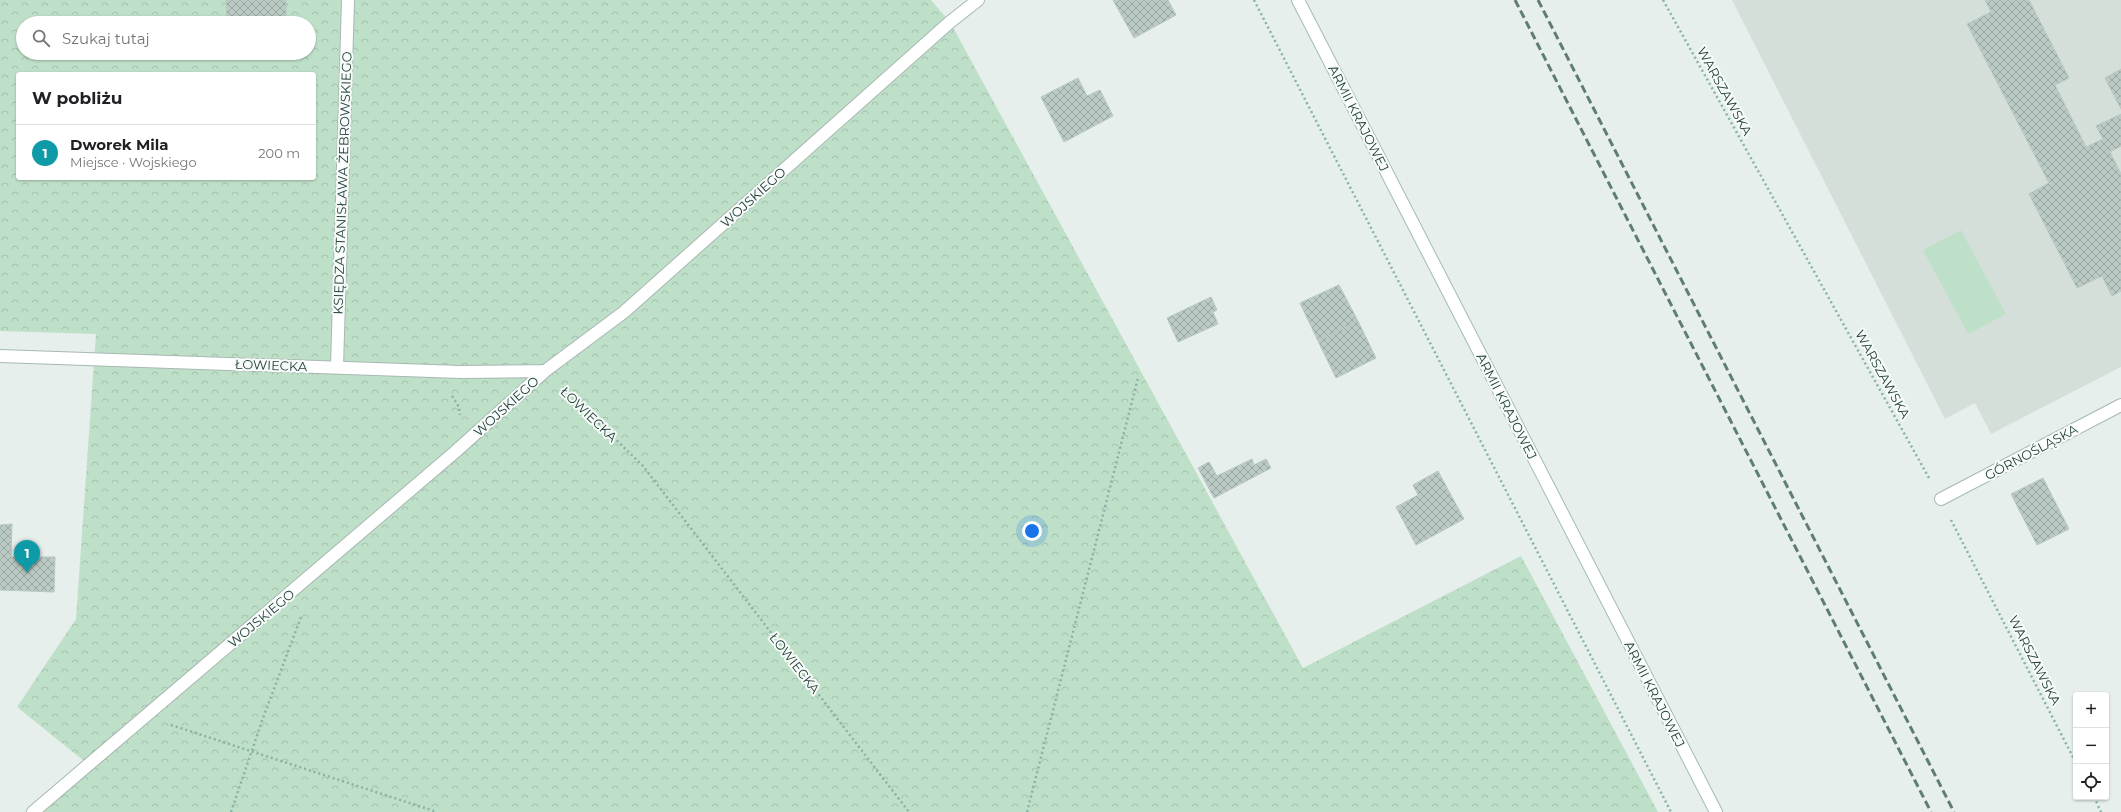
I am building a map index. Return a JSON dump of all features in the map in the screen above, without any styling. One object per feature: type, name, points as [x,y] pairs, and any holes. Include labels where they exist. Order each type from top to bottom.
[{"type":"street","name":"KSIĘDZA STANISŁAWA ŻEBROWSKIEGO","points":[[337,367],[348,0]]},
{"type":"street","name":"WOJSKIEGO","points":[[33,812],[455,452],[545,371],[624,312],[950,22],[978,0]]},
{"type":"street","name":"ARMII KRAJOWEJ","points":[[1298,0],[1716,812]]},
{"type":"street","name":"ŁOWIECKA","points":[[0,356],[460,372],[545,371]]},
{"type":"street","name":"GÓRNOŚLĄSKA","points":[[1941,499],[2121,405]]},
{"type":"path","points":[[1254,0],[1671,812]]},
{"type":"path","name":"WARSZAWSKA","points":[[1663,0],[1941,499],[2073,757]]},
{"type":"path","points":[[432,370],[459,407],[464,428],[455,452]]},
{"type":"path","name":"ŁOWIECKA","points":[[545,371],[643,466],[909,812]]},
{"type":"path","points":[[1027,812],[1138,378]]},
{"type":"path","points":[[231,812],[251,752],[302,613]]},
{"type":"path","points":[[169,724],[437,812]]},
{"type":"path","points":[[2095,800],[2101,812]]},
{"type":"shaded area","points":[[1732,0],[2121,0],[2121,367],[1991,434],[1975,403],[1945,419]]},
{"type":"green space","points":[[0,0],[931,0],[950,22],[1303,668],[1521,556],[1658,812],[33,812],[89,765],[17,707],[76,619],[96,334],[0,331]]},
{"type":"green space","points":[[1961,230],[2006,314],[1968,334],[1923,250]]},
{"type":"building","points":[[226,0],[286,0],[286,16],[227,16]]},
{"type":"building","points":[[1113,0],[1168,0],[1176,15],[1134,38]]},
{"type":"building","points":[[1985,0],[2029,0],[2069,78],[2055,85],[2086,147],[2103,139],[2096,126],[2121,114],[2121,146],[2110,152],[2121,174],[2121,291],[2112,296],[2102,276],[2077,288],[2029,194],[2049,183],[1967,24],[1991,12]]},
{"type":"building","points":[[2121,69],[2121,109],[2105,78]]},
{"type":"building","points":[[1078,78],[1087,96],[1100,90],[1113,116],[1064,142],[1041,97]]},
{"type":"building","points":[[1339,285],[1358,321],[1318,341],[1300,303]]},
{"type":"building","points":[[1211,297],[1217,310],[1213,312],[1218,324],[1178,342],[1167,318]]},
{"type":"building","points":[[1358,321],[1376,358],[1336,378],[1318,341]]},
{"type":"building","points":[[1252,459],[1254,465],[1266,459],[1271,468],[1214,498],[1198,468],[1209,462],[1217,476]]},
{"type":"building","points":[[1438,471],[1464,519],[1416,545],[1396,507],[1418,495],[1413,485]]},
{"type":"building","points":[[2043,478],[2069,529],[2037,545],[2011,494]]},
{"type":"building","points":[[12,524],[11,557],[55,557],[54,592],[0,590],[0,525]]},
{"type":"railway","points":[[1515,0],[1931,812]]},
{"type":"railway","points":[[1538,0],[1954,812]]},
{"type":"place","name":"Dworek Mila","points":[[27,573]]}]
